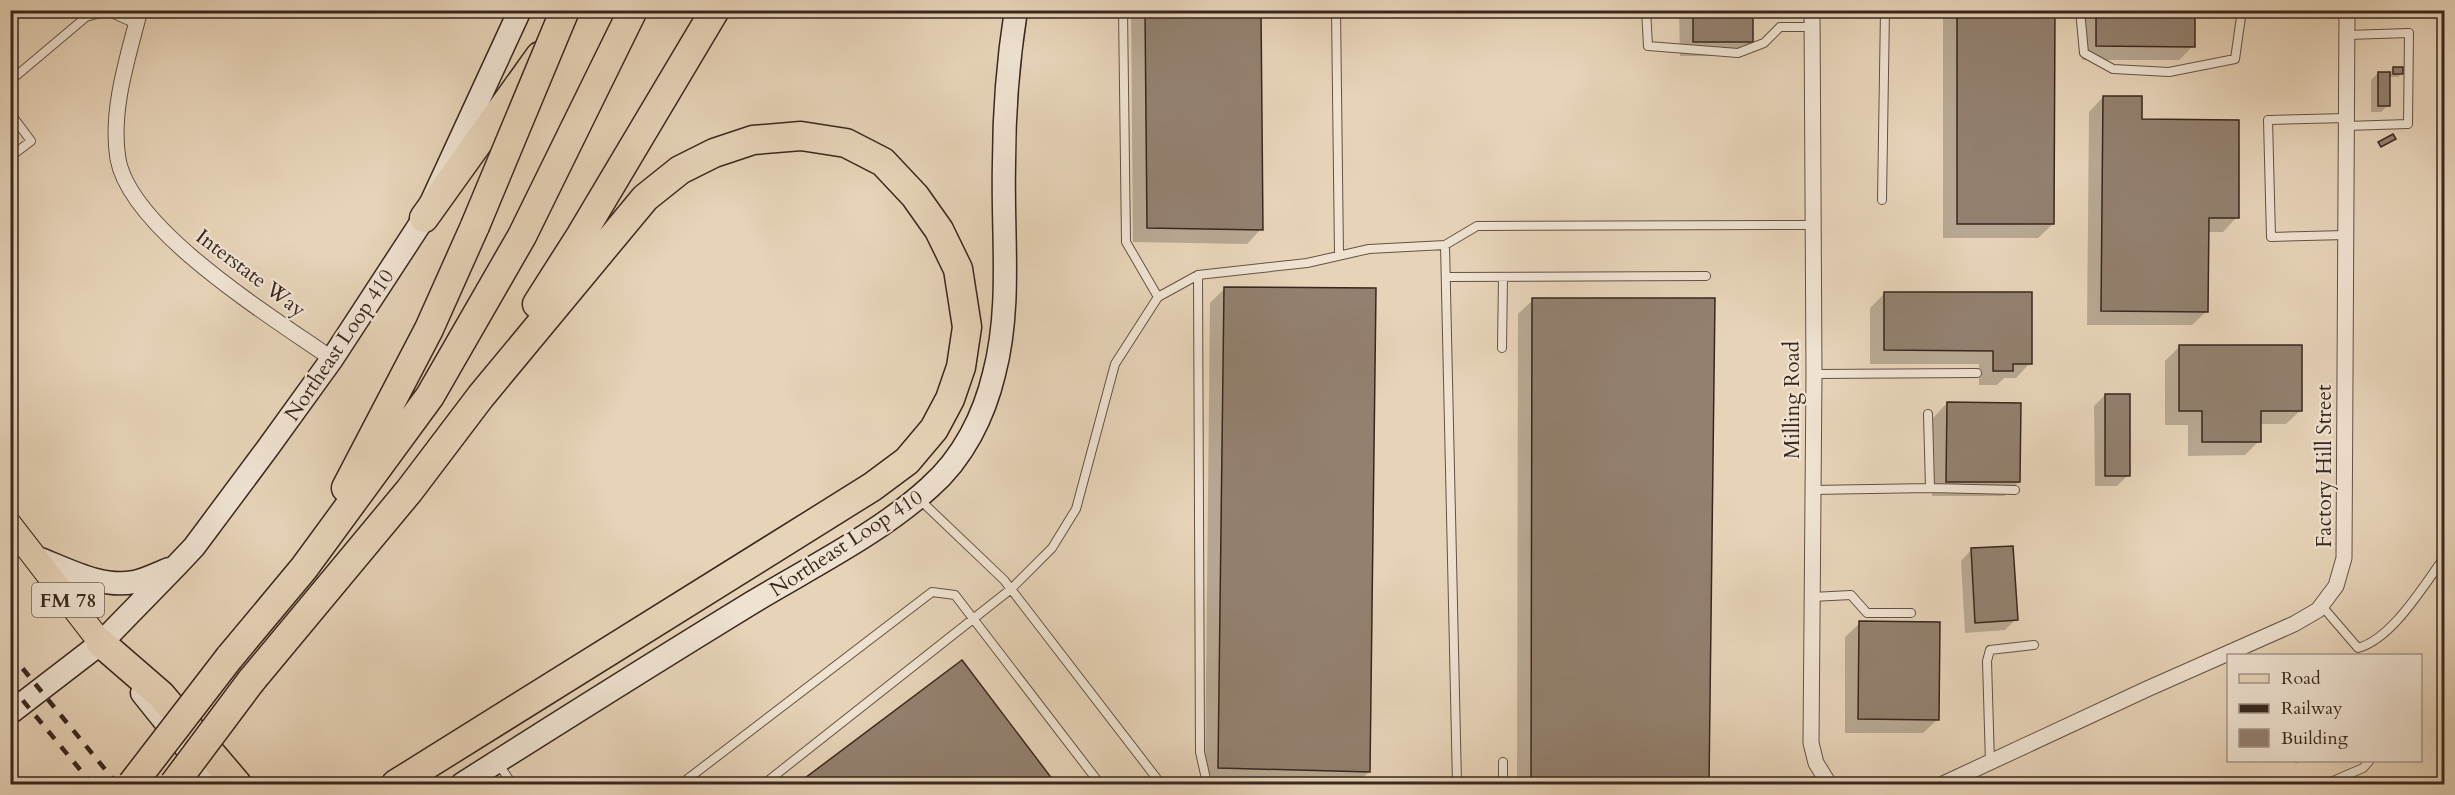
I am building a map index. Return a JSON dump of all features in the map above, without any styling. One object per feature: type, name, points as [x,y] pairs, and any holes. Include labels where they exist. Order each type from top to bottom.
[{"type":"highway","points":[[304,568],[429,329],[475,226],[565,10]]},
{"type":"highway","points":[[424,218],[573,10]]},
{"type":"highway","points":[[132,784],[229,658],[304,568],[436,386],[522,236],[633,10]]},
{"type":"highway","points":[[481,396],[581,235],[715,10]]},
{"type":"highway","points":[[174,784],[251,681],[410,491],[481,396],[645,198],[680,170],[714,153],[753,140],[801,136],[846,143],[883,162],[915,196],[939,230],[958,269],[967,327],[961,367],[950,399],[934,429],[907,461],[872,487],[396,784]]},
{"type":"highway","points":[[101,643],[161,695],[237,784]]},
{"type":"main road","name":"Northeast Loop 410","points":[[10,713],[101,643],[194,548],[332,359],[424,218],[520,10]]},
{"type":"main road","name":"Northeast Loop 410","points":[[462,784],[645,668],[884,523],[931,487],[960,454],[980,416],[995,373],[1003,324],[1004,162],[1008,62],[1016,10]]},
{"type":"main road","name":"FM 78","points":[[10,525],[101,643]]},
{"type":"main road","points":[[35,557],[89,578],[112,584],[134,582],[176,566]]},
{"type":"main road","points":[[101,643],[215,784]]},
{"type":"street","name":"Milling Road","points":[[1812,10],[1814,374],[1811,743],[1816,763],[1829,784]]},
{"type":"street","name":"Factory Hill Street","points":[[1943,784],[2146,689],[2294,624],[2318,610],[2336,586],[2344,558],[2347,10]]},
{"type":"street","name":"Interstate Way","points":[[138,17],[126,62],[116,122],[118,160],[131,190],[146,211],[195,261],[332,359]]},
{"type":"lane","points":[[1124,10],[1126,242],[1158,297]]},
{"type":"lane","points":[[1336,10],[1339,255]]},
{"type":"lane","points":[[1646,10],[1648,46],[1738,53],[1764,43],[1780,27],[1812,27]]},
{"type":"lane","points":[[1882,200],[1885,10]]},
{"type":"lane","points":[[2080,10],[2084,53],[2113,69],[2169,72],[2235,59],[2242,10]]},
{"type":"lane","points":[[10,81],[86,17],[106,11],[138,17]]},
{"type":"lane","points":[[2346,235],[2271,237],[2268,120],[2408,124],[2409,33],[2347,35]]},
{"type":"lane","points":[[10,113],[31,141],[10,157]]},
{"type":"lane","points":[[764,784],[1011,589],[1052,548],[1076,509],[1115,364],[1158,297],[1198,275],[1307,262],[1369,249],[1446,245],[1478,226],[1813,225]]},
{"type":"lane","points":[[1446,245],[1456,784]]},
{"type":"lane","points":[[1198,275],[1200,752],[1206,779],[1210,784]]},
{"type":"lane","points":[[1446,277],[1706,276]]},
{"type":"lane","points":[[1502,348],[1503,277]]},
{"type":"lane","points":[[1814,374],[1977,373]]},
{"type":"lane","points":[[1928,414],[1930,488]]},
{"type":"lane","points":[[1812,490],[1930,488],[2016,490]]},
{"type":"lane","points":[[917,497],[1004,580],[1161,784]]},
{"type":"lane","points":[[2321,605],[2359,652],[2400,617],[2445,558]]},
{"type":"lane","points":[[681,784],[932,592],[955,595],[1100,784]]},
{"type":"lane","points":[[1812,597],[1851,596],[1867,613],[1911,613]]},
{"type":"lane","points":[[1990,762],[1987,661],[1990,650],[2034,645]]},
{"type":"lane","points":[[498,762],[512,784]]},
{"type":"lane","points":[[1503,762],[1503,784]]},
{"type":"lane","points":[[2326,784],[2363,768],[2368,762]]},
{"type":"building","points":[[1145,10],[1261,10],[1263,230],[1147,228]]},
{"type":"building","points":[[1693,10],[1753,10],[1753,42],[1693,42]]},
{"type":"building","points":[[1957,10],[2055,10],[2054,224],[1957,224]]},
{"type":"building","points":[[2096,10],[2195,10],[2195,47],[2096,46]]},
{"type":"building","points":[[2393,67],[2403,67],[2403,74],[2393,74]]},
{"type":"building","points":[[2378,72],[2390,72],[2390,106],[2378,106]]},
{"type":"building","points":[[2103,96],[2142,96],[2142,119],[2239,120],[2239,218],[2209,218],[2208,312],[2101,311]]},
{"type":"building","points":[[2393,134],[2396,139],[2381,147],[2378,142]]},
{"type":"building","points":[[1224,287],[1376,288],[1370,772],[1218,768]]},
{"type":"building","points":[[1884,292],[2032,292],[2032,364],[2013,364],[2013,371],[1993,371],[1993,351],[1884,350]]},
{"type":"building","points":[[1532,298],[1715,298],[1709,784],[1531,784]]},
{"type":"building","points":[[2179,345],[2302,345],[2302,411],[2261,411],[2261,442],[2202,442],[2202,411],[2179,411]]},
{"type":"building","points":[[2105,394],[2130,394],[2130,476],[2105,476]]},
{"type":"building","points":[[1947,402],[2021,403],[2020,482],[1946,482]]},
{"type":"building","points":[[2013,546],[2018,620],[1975,623],[1971,548]]},
{"type":"building","points":[[1859,621],[1940,622],[1939,720],[1858,719]]},
{"type":"building","points":[[962,660],[1056,784],[797,784]]},
{"type":"railway","points":[[10,653],[117,784]]},
{"type":"railway","points":[[10,685],[92,784]]}]
